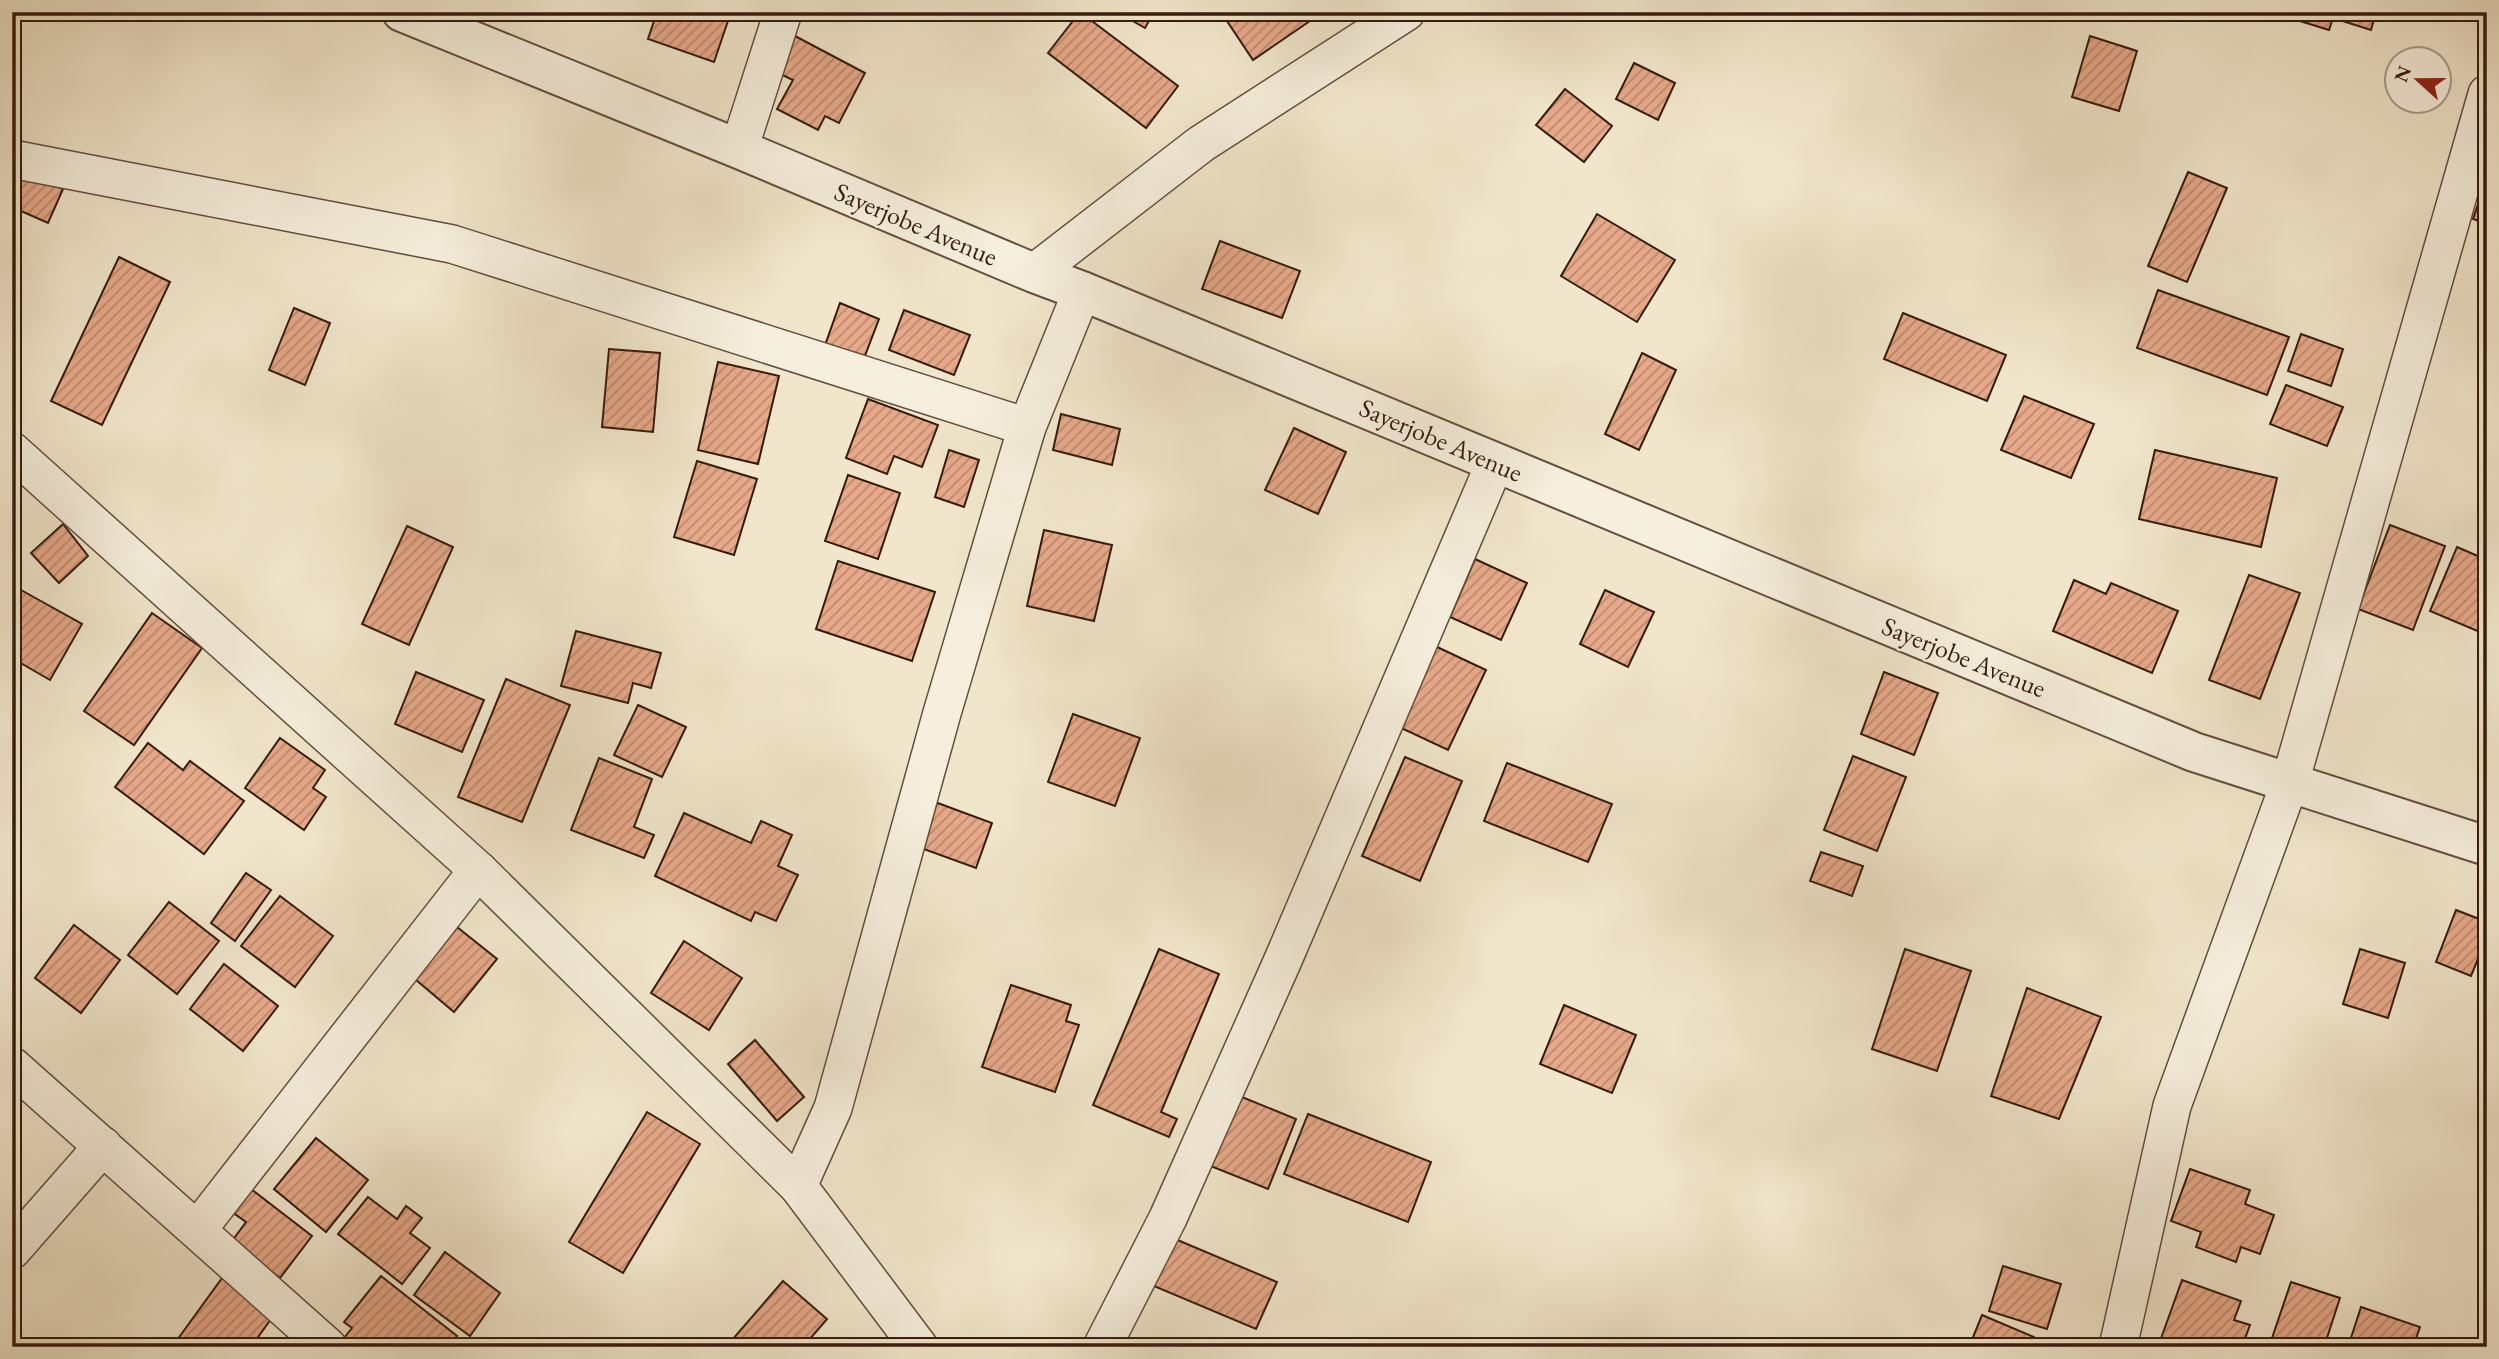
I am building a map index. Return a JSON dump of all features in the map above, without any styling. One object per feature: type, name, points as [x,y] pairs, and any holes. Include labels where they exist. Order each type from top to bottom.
[{"type":"street","name":"Sayerjobe Avenue","points":[[402,12],[2194,752],[2487,846]]},
{"type":"street","points":[[738,149],[783,12]]},
{"type":"street","points":[[1034,273],[1200,144],[1406,12]]},
{"type":"street","points":[[2118,1347],[2172,1106],[2290,782],[2487,94]]},
{"type":"street","points":[[12,159],[452,244],[1027,427]]},
{"type":"street","points":[[798,1186],[833,1108],[942,713],[1027,427],[1082,291]]},
{"type":"street","points":[[12,451],[478,870],[798,1186],[919,1347]]},
{"type":"street","points":[[1102,1347],[1168,1218],[1261,1009],[1494,463]]},
{"type":"street","points":[[198,1229],[478,870]]},
{"type":"street","points":[[12,1066],[328,1347]]},
{"type":"street","points":[[12,1250],[103,1146]]},
{"type":"building","points":[[657,12],[731,12],[714,62],[648,39]]},
{"type":"building","points":[[1080,12],[1178,86],[1146,128],[1048,53]]},
{"type":"building","points":[[1117,12],[1154,12],[1145,28]]},
{"type":"building","points":[[1221,12],[1323,12],[1253,60]]},
{"type":"building","points":[[1569,12],[1583,12],[1577,19]]},
{"type":"building","points":[[2001,12],[2079,12],[2077,19],[2000,15]]},
{"type":"building","points":[[2303,12],[2376,12],[2371,30],[2333,18],[2329,30],[2300,21]]},
{"type":"building","points":[[795,36],[865,73],[839,123],[825,116],[818,130],[777,109],[793,80],[776,72]]},
{"type":"building","points":[[2090,36],[2137,51],[2119,111],[2072,97]]},
{"type":"building","points":[[1634,63],[1675,83],[1658,120],[1616,99]]},
{"type":"building","points":[[1565,89],[1612,126],[1584,162],[1536,125]]},
{"type":"building","points":[[2487,149],[2487,224],[2473,219],[2485,184],[2476,181]]},
{"type":"building","points":[[12,167],[63,189],[48,223],[12,207]]},
{"type":"building","points":[[2188,172],[2227,188],[2187,282],[2148,266]]},
{"type":"building","points":[[1597,214],[1675,260],[1637,322],[1561,276]]},
{"type":"building","points":[[1220,241],[1300,271],[1282,318],[1202,289]]},
{"type":"building","points":[[119,257],[170,282],[102,425],[51,401]]},
{"type":"building","points":[[2158,290],[2289,337],[2267,395],[2137,348]]},
{"type":"building","points":[[840,303],[879,319],[856,379],[818,365]]},
{"type":"building","points":[[294,308],[330,323],[305,385],[269,370]]},
{"type":"building","points":[[904,310],[970,335],[954,375],[889,350]]},
{"type":"building","points":[[1903,313],[2006,355],[1987,401],[1884,359]]},
{"type":"building","points":[[2301,334],[2343,349],[2331,386],[2288,371]]},
{"type":"building","points":[[609,349],[660,353],[653,432],[602,427]]},
{"type":"building","points":[[1642,353],[1676,370],[1639,450],[1605,434]]},
{"type":"building","points":[[718,362],[779,376],[758,464],[698,450]]},
{"type":"building","points":[[2286,385],[2343,407],[2327,446],[2270,424]]},
{"type":"building","points":[[2024,396],[2094,424],[2071,478],[2001,450]]},
{"type":"building","points":[[868,399],[938,425],[922,467],[894,456],[887,474],[846,458]]},
{"type":"building","points":[[1061,414],[1120,429],[1112,465],[1053,450]]},
{"type":"building","points":[[1294,428],[1346,452],[1318,514],[1265,490]]},
{"type":"building","points":[[949,450],[979,460],[964,507],[935,497]]},
{"type":"building","points":[[2155,450],[2277,478],[2261,547],[2139,519]]},
{"type":"building","points":[[697,461],[757,479],[734,555],[674,537]]},
{"type":"building","points":[[848,475],[900,493],[878,559],[825,541]]},
{"type":"building","points":[[63,524],[88,556],[59,583],[31,553]]},
{"type":"building","points":[[2390,525],[2445,546],[2413,630],[2358,609]]},
{"type":"building","points":[[407,526],[453,547],[409,645],[362,624]]},
{"type":"building","points":[[1044,530],[1112,545],[1094,621],[1027,606]]},
{"type":"building","points":[[2457,547],[2487,560],[2487,635],[2430,611]]},
{"type":"building","points":[[1475,559],[1527,583],[1501,640],[1450,617]]},
{"type":"building","points":[[838,561],[935,592],[912,661],[816,629]]},
{"type":"building","points":[[2249,575],[2300,593],[2260,699],[2209,680]]},
{"type":"building","points":[[2074,580],[2106,594],[2111,583],[2178,611],[2152,673],[2053,631]]},
{"type":"building","points":[[12,585],[82,624],[50,680],[12,658]]},
{"type":"building","points":[[1605,590],[1654,612],[1628,667],[1580,644]]},
{"type":"building","points":[[152,613],[202,648],[134,745],[84,711]]},
{"type":"building","points":[[576,631],[661,653],[651,688],[633,683],[628,703],[561,686]]},
{"type":"building","points":[[1435,646],[1486,670],[1448,750],[1397,726]]},
{"type":"building","points":[[416,672],[484,700],[462,752],[395,724]]},
{"type":"building","points":[[1884,672],[1938,693],[1914,755],[1861,734]]},
{"type":"building","points":[[506,679],[570,705],[522,822],[458,797]]},
{"type":"building","points":[[638,705],[686,727],[662,777],[614,755]]},
{"type":"building","points":[[1073,714],[1140,738],[1115,806],[1048,782]]},
{"type":"building","points":[[280,738],[325,770],[313,788],[326,797],[304,830],[245,788]]},
{"type":"building","points":[[148,743],[183,770],[190,761],[244,801],[204,854],[115,787]]},
{"type":"building","points":[[1853,756],[1906,777],[1877,851],[1824,830]]},
{"type":"building","points":[[1405,757],[1462,781],[1420,881],[1362,856]]},
{"type":"building","points":[[599,758],[652,779],[634,827],[654,835],[644,858],[571,830]]},
{"type":"building","points":[[1507,763],[1612,804],[1588,862],[1484,821]]},
{"type":"building","points":[[935,802],[992,823],[976,868],[918,847]]},
{"type":"building","points":[[684,813],[751,843],[761,821],[792,835],[778,866],[798,875],[776,921],[755,912],[751,921],[655,876]]},
{"type":"building","points":[[1821,852],[1863,866],[1852,896],[1810,881]]},
{"type":"building","points":[[246,873],[271,890],[235,941],[211,923]]},
{"type":"building","points":[[280,896],[333,936],[295,987],[241,946]]},
{"type":"building","points":[[169,902],[219,941],[177,994],[128,955]]},
{"type":"building","points":[[2456,910],[2487,922],[2487,937],[2471,976],[2436,962]]},
{"type":"building","points":[[74,925],[120,960],[81,1013],[35,978]]},
{"type":"building","points":[[457,927],[497,959],[454,1012],[415,979]]},
{"type":"building","points":[[684,941],[742,978],[709,1030],[651,993]]},
{"type":"building","points":[[1159,949],[1219,974],[1161,1112],[1177,1119],[1169,1137],[1093,1105]]},
{"type":"building","points":[[1905,949],[1971,971],[1937,1071],[1872,1049]]},
{"type":"building","points":[[2360,949],[2405,963],[2388,1018],[2343,1004]]},
{"type":"building","points":[[224,964],[278,1006],[243,1051],[190,1009]]},
{"type":"building","points":[[1011,985],[1071,1005],[1066,1021],[1079,1025],[1055,1092],[982,1067]]},
{"type":"building","points":[[2027,988],[2101,1017],[2059,1119],[1991,1096]]},
{"type":"building","points":[[1564,1005],[1636,1035],[1612,1093],[1540,1064]]},
{"type":"building","points":[[755,1040],[804,1097],[777,1121],[728,1064]]},
{"type":"building","points":[[1232,1093],[1296,1119],[1268,1189],[1203,1163]]},
{"type":"building","points":[[647,1112],[700,1144],[623,1273],[569,1242]]},
{"type":"building","points":[[1308,1114],[1431,1162],[1408,1222],[1284,1174]]},
{"type":"building","points":[[316,1138],[368,1180],[326,1232],[274,1189]]},
{"type":"building","points":[[2190,1169],[2250,1190],[2245,1204],[2274,1215],[2260,1254],[2241,1247],[2236,1262],[2196,1247],[2201,1232],[2171,1221]]},
{"type":"building","points":[[251,1189],[312,1236],[280,1278],[232,1241],[246,1222],[232,1212]]},
{"type":"building","points":[[368,1197],[397,1219],[406,1206],[422,1218],[410,1233],[430,1248],[402,1284],[338,1234]]},
{"type":"building","points":[[1168,1236],[1277,1282],[1256,1329],[1149,1284]]},
{"type":"building","points":[[445,1252],[500,1293],[470,1336],[414,1295]]},
{"type":"building","points":[[2003,1266],[2061,1284],[2047,1329],[1989,1311]]},
{"type":"building","points":[[225,1274],[276,1312],[251,1347],[172,1347]]},
{"type":"building","points":[[381,1276],[457,1336],[448,1347],[374,1347],[362,1338],[355,1347],[344,1338],[352,1328],[344,1322]]},
{"type":"building","points":[[2182,1280],[2241,1301],[2234,1320],[2250,1325],[2242,1347],[2168,1347],[2159,1344]]},
{"type":"building","points":[[783,1281],[827,1319],[803,1347],[726,1347]]},
{"type":"building","points":[[2291,1282],[2340,1298],[2324,1347],[2269,1347]]},
{"type":"building","points":[[2361,1307],[2420,1327],[2413,1347],[2348,1347]]},
{"type":"building","points":[[1982,1315],[2034,1337],[2030,1347],[1969,1347]]}]
